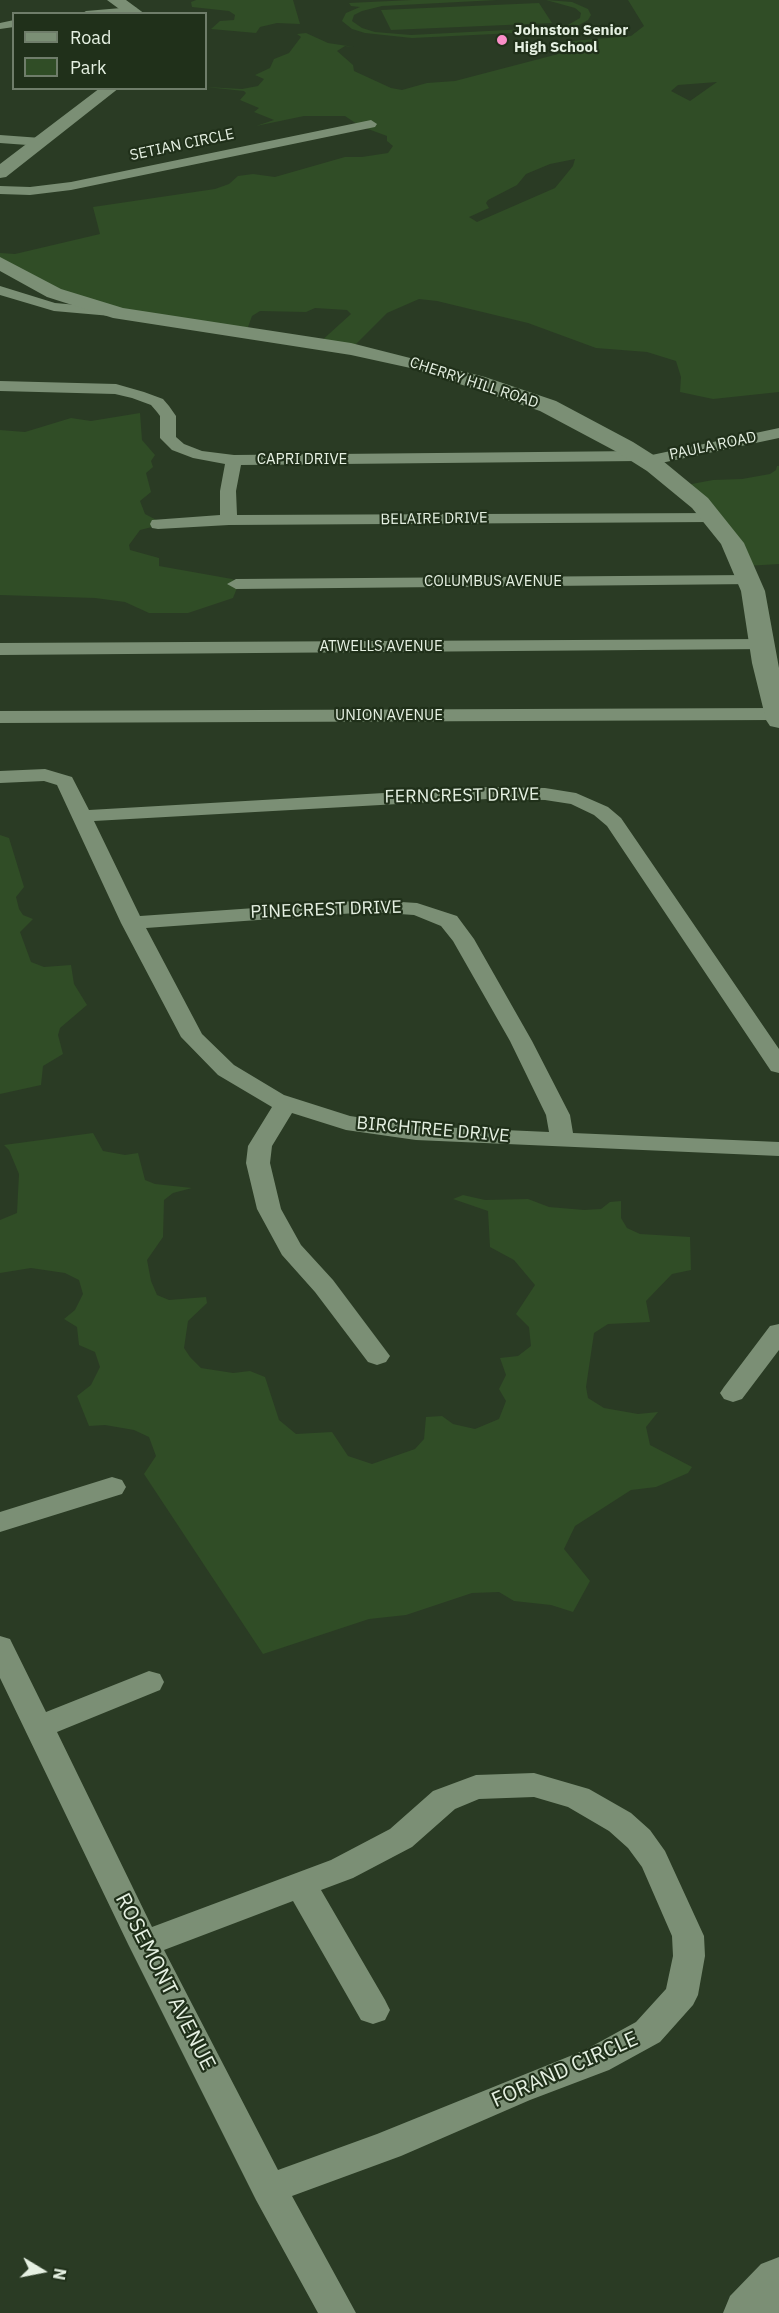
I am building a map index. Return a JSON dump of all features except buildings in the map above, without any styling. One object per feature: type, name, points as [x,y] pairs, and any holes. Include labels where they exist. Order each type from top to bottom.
[{"type":"main road","points":[[115,0],[135,12]]},
{"type":"main road","points":[[0,173],[108,90]]},
{"type":"main road","name":"CHERRY HILL ROAD","points":[[0,263],[54,293],[111,312],[195,327],[331,346],[419,364],[478,381],[548,406],[596,430],[643,458],[700,503],[732,543],[749,580],[778,717]]},
{"type":"street","name":"SETIAN CIRCLE","points":[[0,190],[30,191],[70,186],[371,124]]},
{"type":"street","points":[[0,139],[41,142]]},
{"type":"street","points":[[0,290],[27,300],[70,310],[111,312]]},
{"type":"street","points":[[9,308],[27,300]]},
{"type":"street","name":"CAPRI DRIVE","points":[[0,386],[116,389],[138,395],[157,402],[163,409],[168,416],[168,438],[178,447],[199,455],[234,460],[643,458]]},
{"type":"street","name":"PAULA ROAD","points":[[643,458],[779,433]]},
{"type":"street","points":[[229,520],[228,491],[234,460]]},
{"type":"street","name":"BELAIRE DRIVE","points":[[158,524],[229,520],[711,516]]},
{"type":"street","name":"COLUMBUS AVENUE","points":[[236,584],[749,580]]},
{"type":"street","name":"ATWELLS AVENUE","points":[[0,649],[762,645]]},
{"type":"street","name":"UNION AVENUE","points":[[0,717],[778,717]]},
{"type":"street","name":"BIRCHTREE DRIVE","points":[[0,777],[55,777],[65,781],[132,923],[192,1037],[226,1070],[286,1104],[346,1123],[380,1129],[779,1149]]},
{"type":"street","name":"FERNCREST DRIVE","points":[[81,816],[488,793],[545,794],[576,799],[601,811],[614,822],[779,1066]]},
{"type":"street","name":"PINECREST DRIVE","points":[[132,923],[258,912],[370,906],[417,909],[449,921],[463,939],[521,1041],[558,1115],[562,1139]]},
{"type":"street","points":[[286,1104],[267,1131],[260,1146],[258,1162],[269,1209],[291,1249],[324,1286],[377,1356]]},
{"type":"street","points":[[734,1393],[779,1332]]},
{"type":"street","points":[[0,1522],[112,1487]]},
{"type":"street","name":"ROSEMONT AVENUE","points":[[0,1647],[144,1944],[269,2189],[338,2313]]},
{"type":"street","points":[[39,1727],[149,1682]]},
{"type":"street","name":"FORAND CIRCLE","points":[[144,1944],[342,1869],[383,1850],[401,1838],[430,1810],[460,1792],[476,1787],[534,1785],[556,1789],[601,1810],[639,1839],[654,1860],[682,1918],[688,1936],[689,1956],[681,1995],[648,2032],[634,2042],[597,2060],[518,2090],[388,2145],[269,2189]]},
{"type":"street","points":[[301,1885],[373,2010]]},
{"type":"green space","points":[[196,0],[293,0],[300,24],[277,23],[260,27],[256,33],[211,29],[220,21],[234,20],[235,15],[229,11],[192,7],[191,2]]},
{"type":"green space","points":[[497,0],[382,6],[354,15],[352,21],[362,28],[375,32],[411,35],[546,28],[568,25],[580,18],[581,13],[575,8],[546,0],[572,2],[588,9],[591,15],[588,20],[579,25],[556,31],[412,38],[365,33],[352,29],[342,21],[346,13],[360,7],[351,6],[349,3]]},
{"type":"green space","points":[[628,0],[779,0],[779,392],[713,399],[680,392],[681,377],[676,361],[647,352],[596,348],[528,323],[437,301],[419,299],[387,313],[351,349],[319,343],[351,314],[347,310],[315,308],[306,312],[260,311],[252,316],[248,327],[241,333],[107,311],[0,262],[0,253],[15,254],[100,234],[93,207],[215,189],[229,184],[238,176],[253,174],[275,177],[345,157],[388,153],[393,146],[387,141],[387,136],[360,126],[345,116],[304,116],[256,126],[274,120],[254,112],[259,108],[240,100],[246,93],[244,91],[207,87],[242,89],[258,86],[264,79],[255,75],[270,68],[274,59],[289,53],[301,37],[297,34],[306,33],[328,43],[354,47],[345,46],[337,51],[353,65],[354,71],[391,88],[402,90],[427,83],[455,81],[585,47],[560,42],[631,36],[644,26]],"holes":[[[717,82],[690,101],[671,91],[678,85]],[[575,159],[573,166],[555,188],[477,222],[469,217],[489,208],[486,203],[488,200],[517,185],[526,174],[550,164]]]},
{"type":"green space","points":[[539,3],[552,23],[391,30],[381,10]]},
{"type":"green space","points":[[140,413],[142,440],[155,455],[151,461],[153,467],[146,473],[151,492],[140,501],[145,514],[164,524],[140,530],[129,545],[130,550],[159,558],[159,566],[232,579],[239,583],[233,598],[188,613],[149,613],[125,602],[95,598],[0,595],[0,430],[25,432],[71,418],[91,421]]},
{"type":"green space","points":[[779,466],[779,564],[746,566],[681,486],[770,474],[776,470]]},
{"type":"green space","points":[[0,835],[9,838],[24,887],[16,897],[19,909],[23,915],[33,919],[20,932],[31,962],[44,967],[71,965],[74,984],[87,1005],[60,1028],[58,1035],[63,1054],[43,1066],[41,1085],[0,1094]]},
{"type":"green space","points":[[93,1133],[103,1151],[125,1155],[138,1153],[145,1180],[155,1184],[192,1188],[173,1193],[164,1200],[163,1237],[147,1260],[151,1281],[157,1295],[169,1300],[206,1297],[207,1303],[188,1321],[184,1348],[190,1357],[201,1368],[233,1373],[250,1371],[265,1377],[279,1420],[296,1434],[332,1432],[348,1456],[372,1464],[415,1449],[424,1439],[426,1417],[442,1416],[453,1424],[475,1429],[499,1419],[506,1401],[499,1389],[506,1375],[500,1358],[518,1356],[531,1346],[529,1327],[516,1314],[535,1285],[514,1260],[490,1247],[488,1211],[453,1199],[463,1195],[485,1200],[528,1199],[549,1207],[584,1210],[601,1209],[610,1202],[621,1201],[621,1218],[627,1228],[640,1234],[690,1237],[691,1270],[672,1274],[646,1301],[650,1322],[608,1324],[594,1333],[586,1387],[588,1398],[604,1408],[638,1414],[658,1412],[646,1427],[650,1445],[692,1467],[688,1473],[656,1487],[631,1490],[575,1526],[564,1549],[590,1581],[573,1612],[551,1605],[514,1601],[499,1592],[472,1593],[406,1615],[369,1619],[263,1654],[144,1474],[156,1456],[149,1437],[134,1430],[105,1425],[89,1426],[77,1396],[91,1385],[100,1367],[95,1352],[79,1345],[77,1327],[64,1319],[75,1310],[83,1294],[79,1280],[65,1273],[31,1268],[0,1273],[0,1220],[17,1213],[19,1174],[9,1150],[4,1145]]},
{"type":"place","name":"Johnston Senior High School","points":[[502,40]]}]
